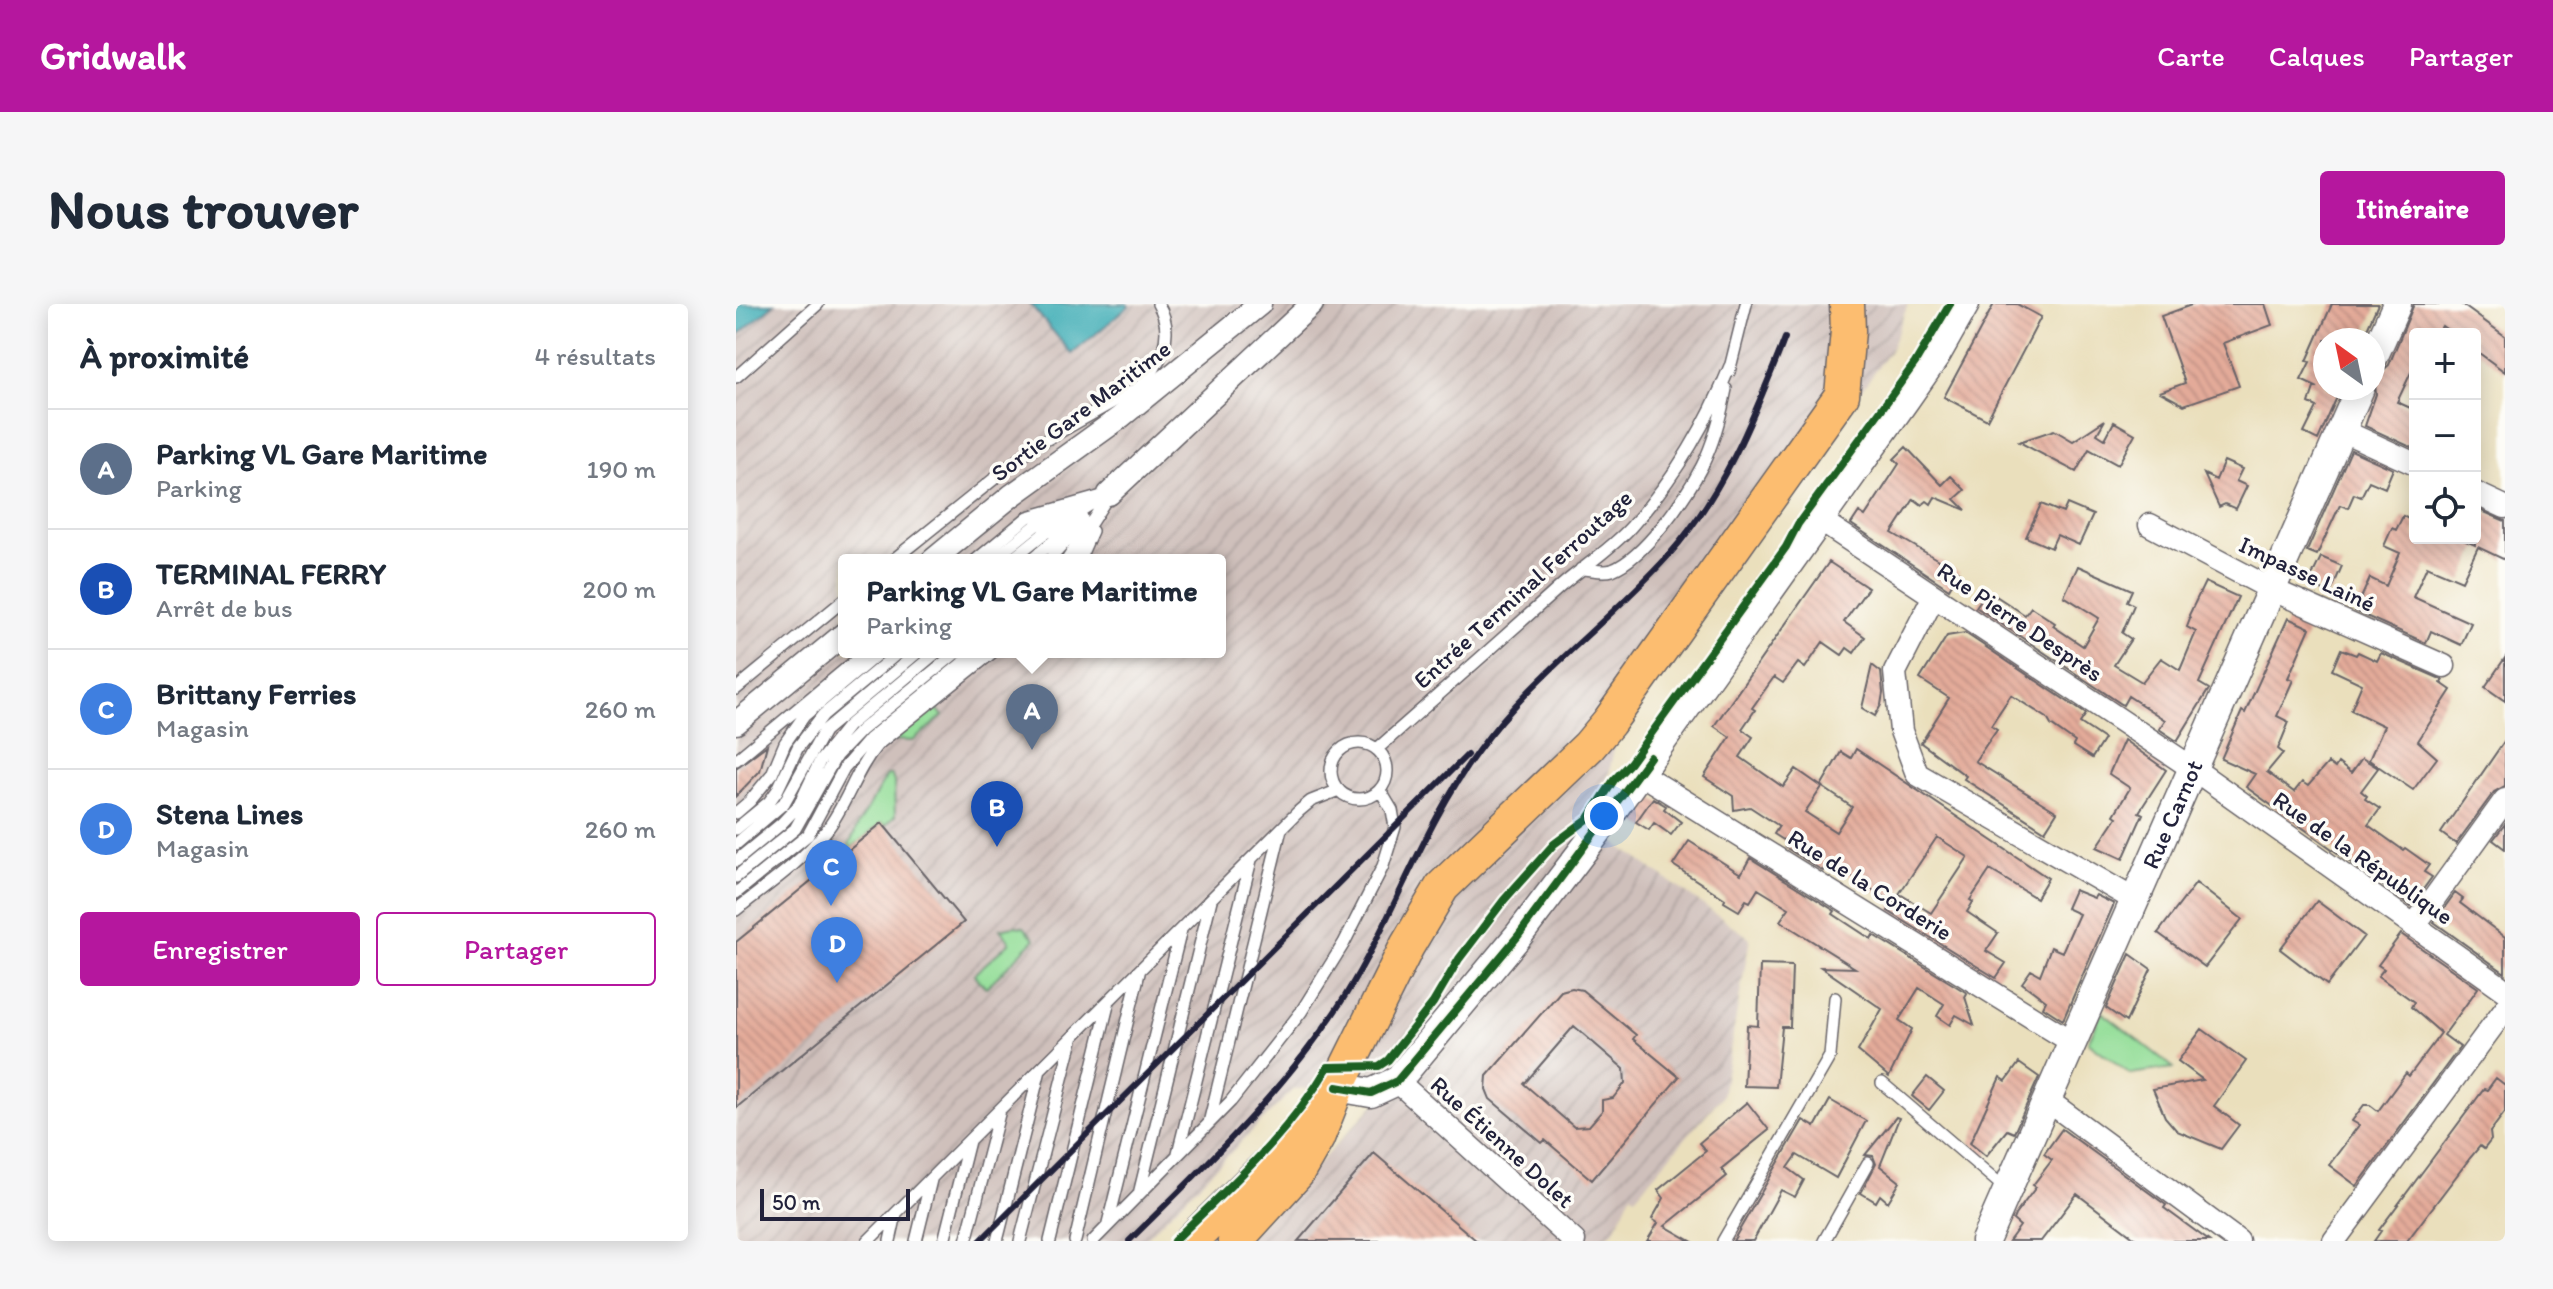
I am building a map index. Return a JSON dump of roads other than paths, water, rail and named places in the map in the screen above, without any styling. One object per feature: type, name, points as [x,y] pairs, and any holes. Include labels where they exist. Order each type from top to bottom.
[{"type":"main road","points":[[1822,304],[1841,337],[1845,366]]},
{"type":"main road","points":[[1235,1241],[1297,1173],[1323,1127],[1337,1087],[1407,946],[1442,887],[1589,746],[1609,722],[1842,395],[1847,304]]},
{"type":"main road","points":[[1191,1241],[1282,1151],[1337,1087]]},
{"type":"street","name":"Sortie Gare Maritime","points":[[940,554],[1011,496],[1118,419],[1260,304]]},
{"type":"street","points":[[1109,494],[1312,304]]},
{"type":"street","points":[[1337,1087],[1371,1093],[1397,1081],[1518,936],[1820,520],[1935,357],[1965,304]]},
{"type":"street","points":[[2385,331],[2397,304]]},
{"type":"street","name":"Rue Carnot","points":[[1985,1241],[2355,400]]},
{"type":"street","points":[[2341,430],[2409,461]]},
{"type":"street","points":[[2481,496],[2505,507]]},
{"type":"street","name":"Rue Pierre Desprès","points":[[1820,520],[2191,768]]},
{"type":"street","name":"Impasse Lainé","points":[[2150,525],[2271,589],[2444,666]]},
{"type":"street","points":[[1934,596],[1895,672],[1901,731],[1917,774],[2133,899]]},
{"type":"street","points":[[736,723],[838,639]]},
{"type":"street","name":"Rue de la République","points":[[2191,768],[2505,990]]},
{"type":"street","name":"Rue de la Corderie","points":[[1639,773],[2072,1042]]},
{"type":"street","points":[[2414,926],[2505,800]]},
{"type":"street","points":[[2334,1241],[2505,1009]]},
{"type":"street","name":"Rue Étienne Dolet","points":[[1397,1081],[1574,1241]]},
{"type":"street","points":[[2047,1100],[2238,1241]]},
{"type":"lane","points":[[736,377],[818,304]]},
{"type":"lane","points":[[1138,388],[1152,375],[1165,341],[1164,317],[1158,304]]},
{"type":"lane","points":[[1581,569],[1609,571],[1634,556],[1688,489],[1702,466],[1722,410],[1746,304]]},
{"type":"lane","points":[[900,554],[996,476],[1053,435],[1199,354]]},
{"type":"lane","name":"Entrée Terminal Ferroutage","points":[[1377,749],[1628,530],[1672,475],[1702,428],[1730,366]]},
{"type":"lane","points":[[983,554],[1028,517],[1109,494]]},
{"type":"lane","points":[[1000,554],[1035,526],[1109,494]]},
{"type":"lane","points":[[1018,554],[1042,535],[1109,494]]},
{"type":"lane","points":[[1038,554],[1109,494]]},
{"type":"lane","points":[[1054,554],[1109,494]]},
{"type":"lane","points":[[1071,554],[1109,494]]},
{"type":"lane","points":[[1082,554],[1109,494]]},
{"type":"lane","points":[[1089,554],[1109,494]]},
{"type":"lane","points":[[736,689],[838,605]]},
{"type":"lane","points":[[736,760],[859,658]]},
{"type":"lane","points":[[736,808],[750,801],[772,774],[785,743],[804,716],[873,658]]},
{"type":"lane","points":[[736,829],[769,802],[798,747],[823,715],[892,658]]},
{"type":"lane","points":[[736,844],[784,803],[824,731],[911,658]]},
{"type":"lane","points":[[736,861],[799,805],[820,761],[848,726],[930,658]]},
{"type":"lane","points":[[736,877],[795,829],[844,747],[950,658]]},
{"type":"lane","points":[[736,893],[808,835],[844,768],[869,739],[969,658]]},
{"type":"lane","points":[[736,910],[800,858],[826,831],[838,815],[865,759],[877,745],[986,658]]},
{"type":"lane","points":[[1360,742],[1377,749],[1387,764],[1385,782],[1380,790],[1364,798],[1355,798],[1339,790],[1334,782],[1332,764],[1342,748],[1360,742]]},
{"type":"lane","points":[[868,1241],[1281,829],[1311,801],[1339,790]]},
{"type":"lane","points":[[1093,1241],[1231,1101],[1301,1012],[1351,930],[1383,866],[1395,827],[1392,810],[1380,790]]},
{"type":"lane","points":[[1208,1124],[1281,829]]},
{"type":"lane","points":[[1178,1155],[1251,859]]},
{"type":"lane","points":[[1139,1195],[1211,899]]},
{"type":"lane","points":[[1107,1226],[1182,929]]},
{"type":"lane","points":[[1075,1241],[1140,970]]},
{"type":"lane","points":[[1723,1241],[1830,1056],[1835,998]]},
{"type":"lane","points":[[1050,1241],[1109,1001]]},
{"type":"lane","points":[[1020,1241],[1072,1038]]},
{"type":"lane","points":[[997,1241],[1040,1070]]},
{"type":"lane","points":[[1882,1083],[2007,1190]]},
{"type":"lane","points":[[966,1241],[1000,1109]]},
{"type":"lane","points":[[944,1241],[969,1140]]},
{"type":"lane","points":[[1824,1241],[1868,1163]]},
{"type":"lane","points":[[916,1241],[932,1178]]},
{"type":"lane","points":[[890,1241],[896,1213]]},
{"type":"water","points":[[736,304],[774,304],[736,337]]},
{"type":"water","points":[[1030,304],[1127,304],[1129,306],[1072,354]]},
{"type":"railway","points":[[1129,1241],[1244,1124],[1322,1030],[1363,966],[1441,810],[1499,724],[1546,674],[1645,581],[1688,531],[1706,506],[1736,452],[1785,338]]},
{"type":"railway","points":[[980,1241],[1467,755]]},
{"type":"place","name":"Parking VL Gare Maritime","points":[[1032,750]]},
{"type":"place","name":"TERMINAL FERRY","points":[[997,847]]},
{"type":"place","name":"Brittany Ferries","points":[[831,906]]},
{"type":"place","name":"Stena Lines","points":[[837,983]]}]
